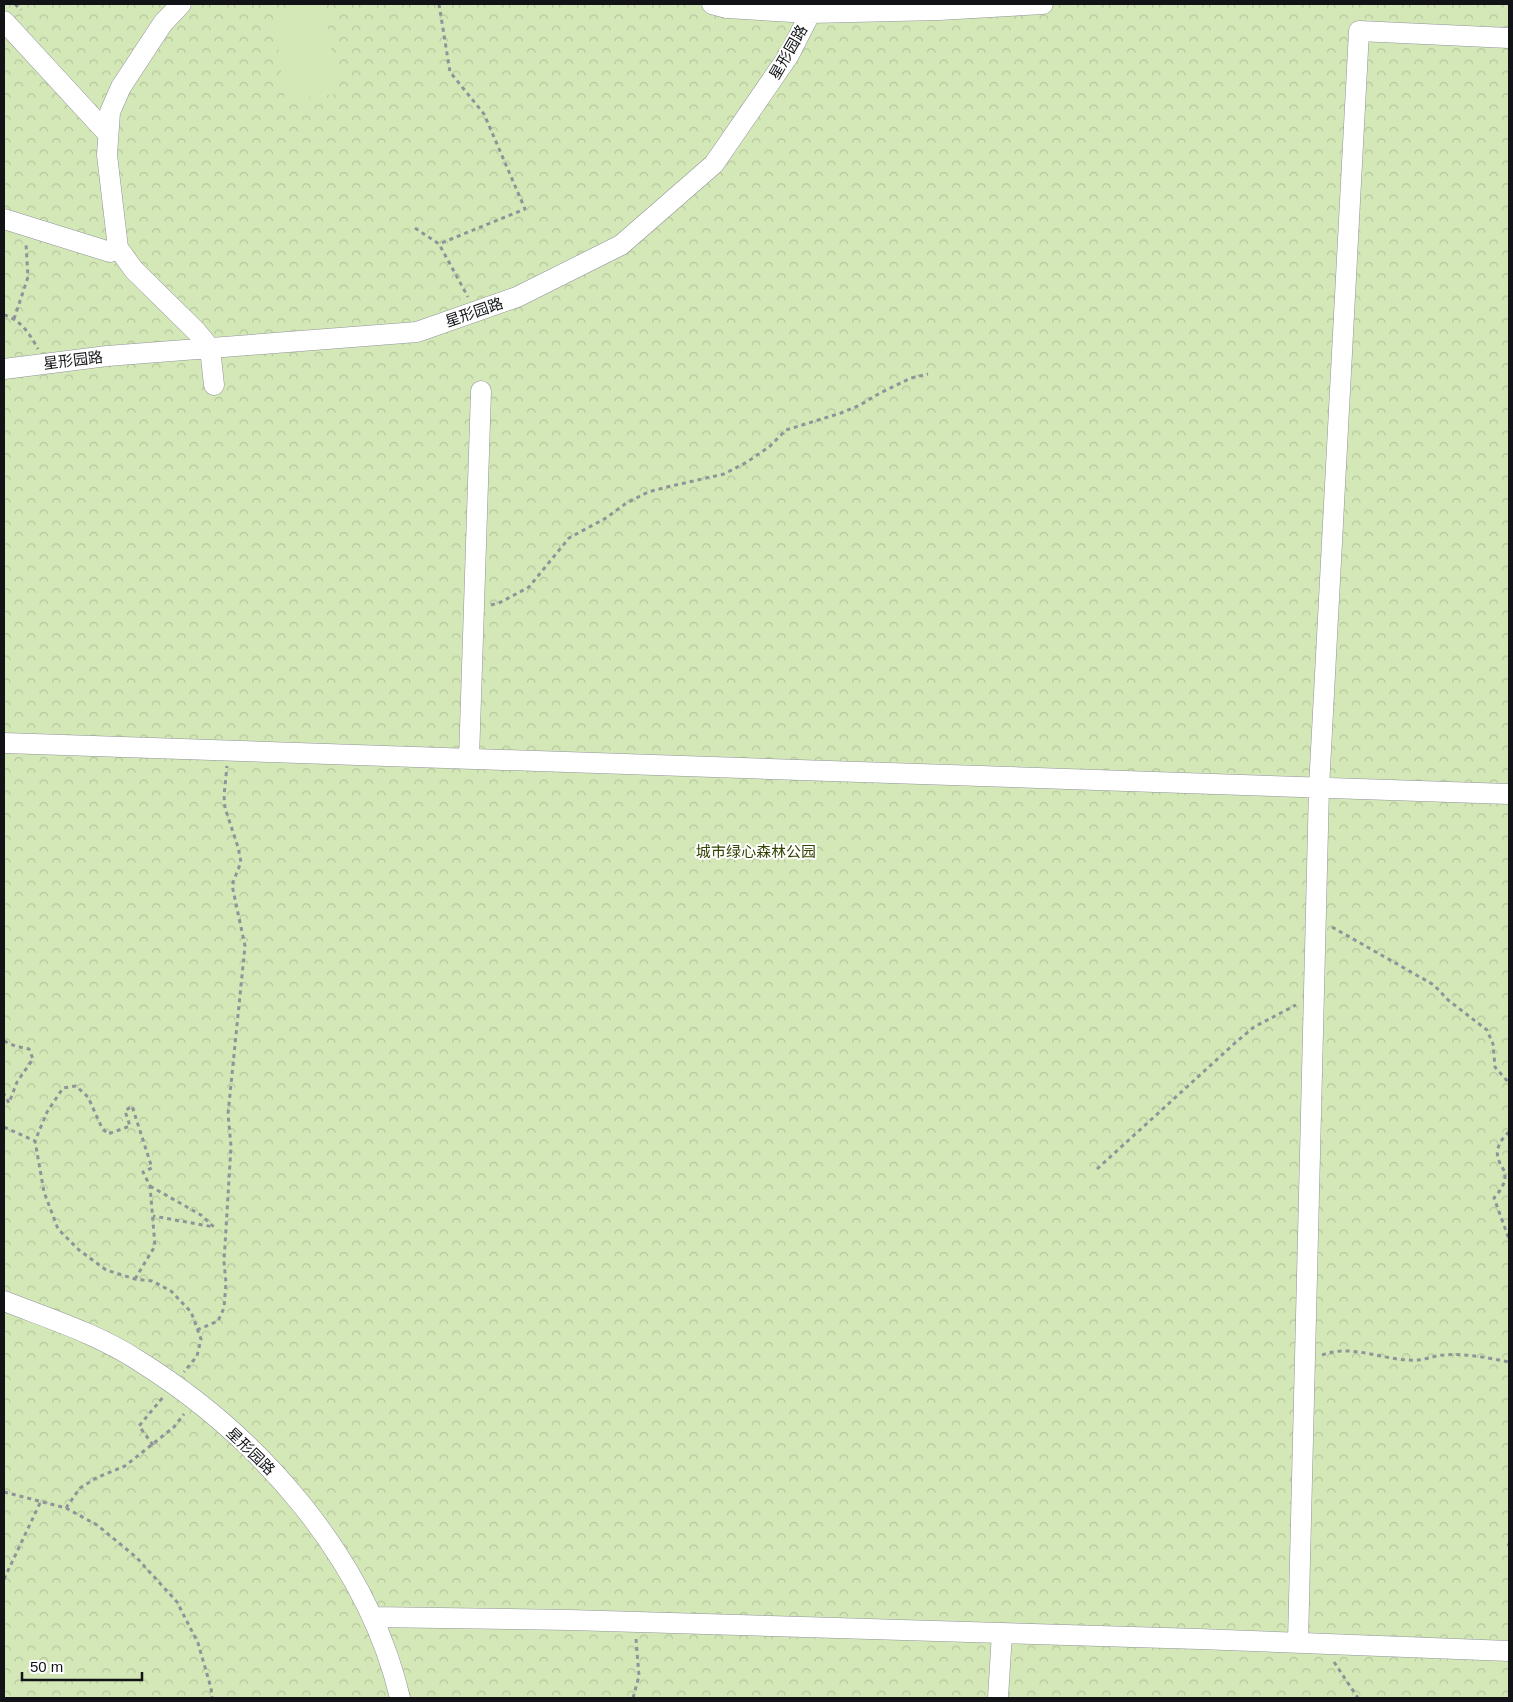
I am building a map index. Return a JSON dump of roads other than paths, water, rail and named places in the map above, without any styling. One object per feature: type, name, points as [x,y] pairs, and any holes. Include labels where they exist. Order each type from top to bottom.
[{"type":"street","points":[[181,4],[163,23],[121,87],[110,112],[107,155],[118,248],[134,270],[198,332],[210,348],[214,384]]},
{"type":"street","points":[[712,4],[737,9],[939,10],[1043,4]]},
{"type":"street","name":"星形园路","points":[[4,369],[107,356],[417,332],[517,297],[621,245],[714,164],[789,55],[812,8]]},
{"type":"street","points":[[4,21],[108,133]]},
{"type":"street","points":[[1298,1642],[1319,788],[1359,31],[1509,38]]},
{"type":"street","points":[[4,219],[110,252],[118,248]]},
{"type":"street","points":[[469,759],[481,391]]},
{"type":"street","points":[[4,743],[1509,794]]},
{"type":"street","name":"星形园路","points":[[4,1301],[78,1330],[138,1360],[195,1399],[248,1445],[285,1485],[319,1527],[355,1583],[372,1617],[400,1698]]},
{"type":"street","points":[[372,1617],[634,1621],[1509,1650]]},
{"type":"street","points":[[998,1698],[1002,1633]]},
{"type":"park label","name":"城市绿心森林公园","points":[[756,851]]}]
